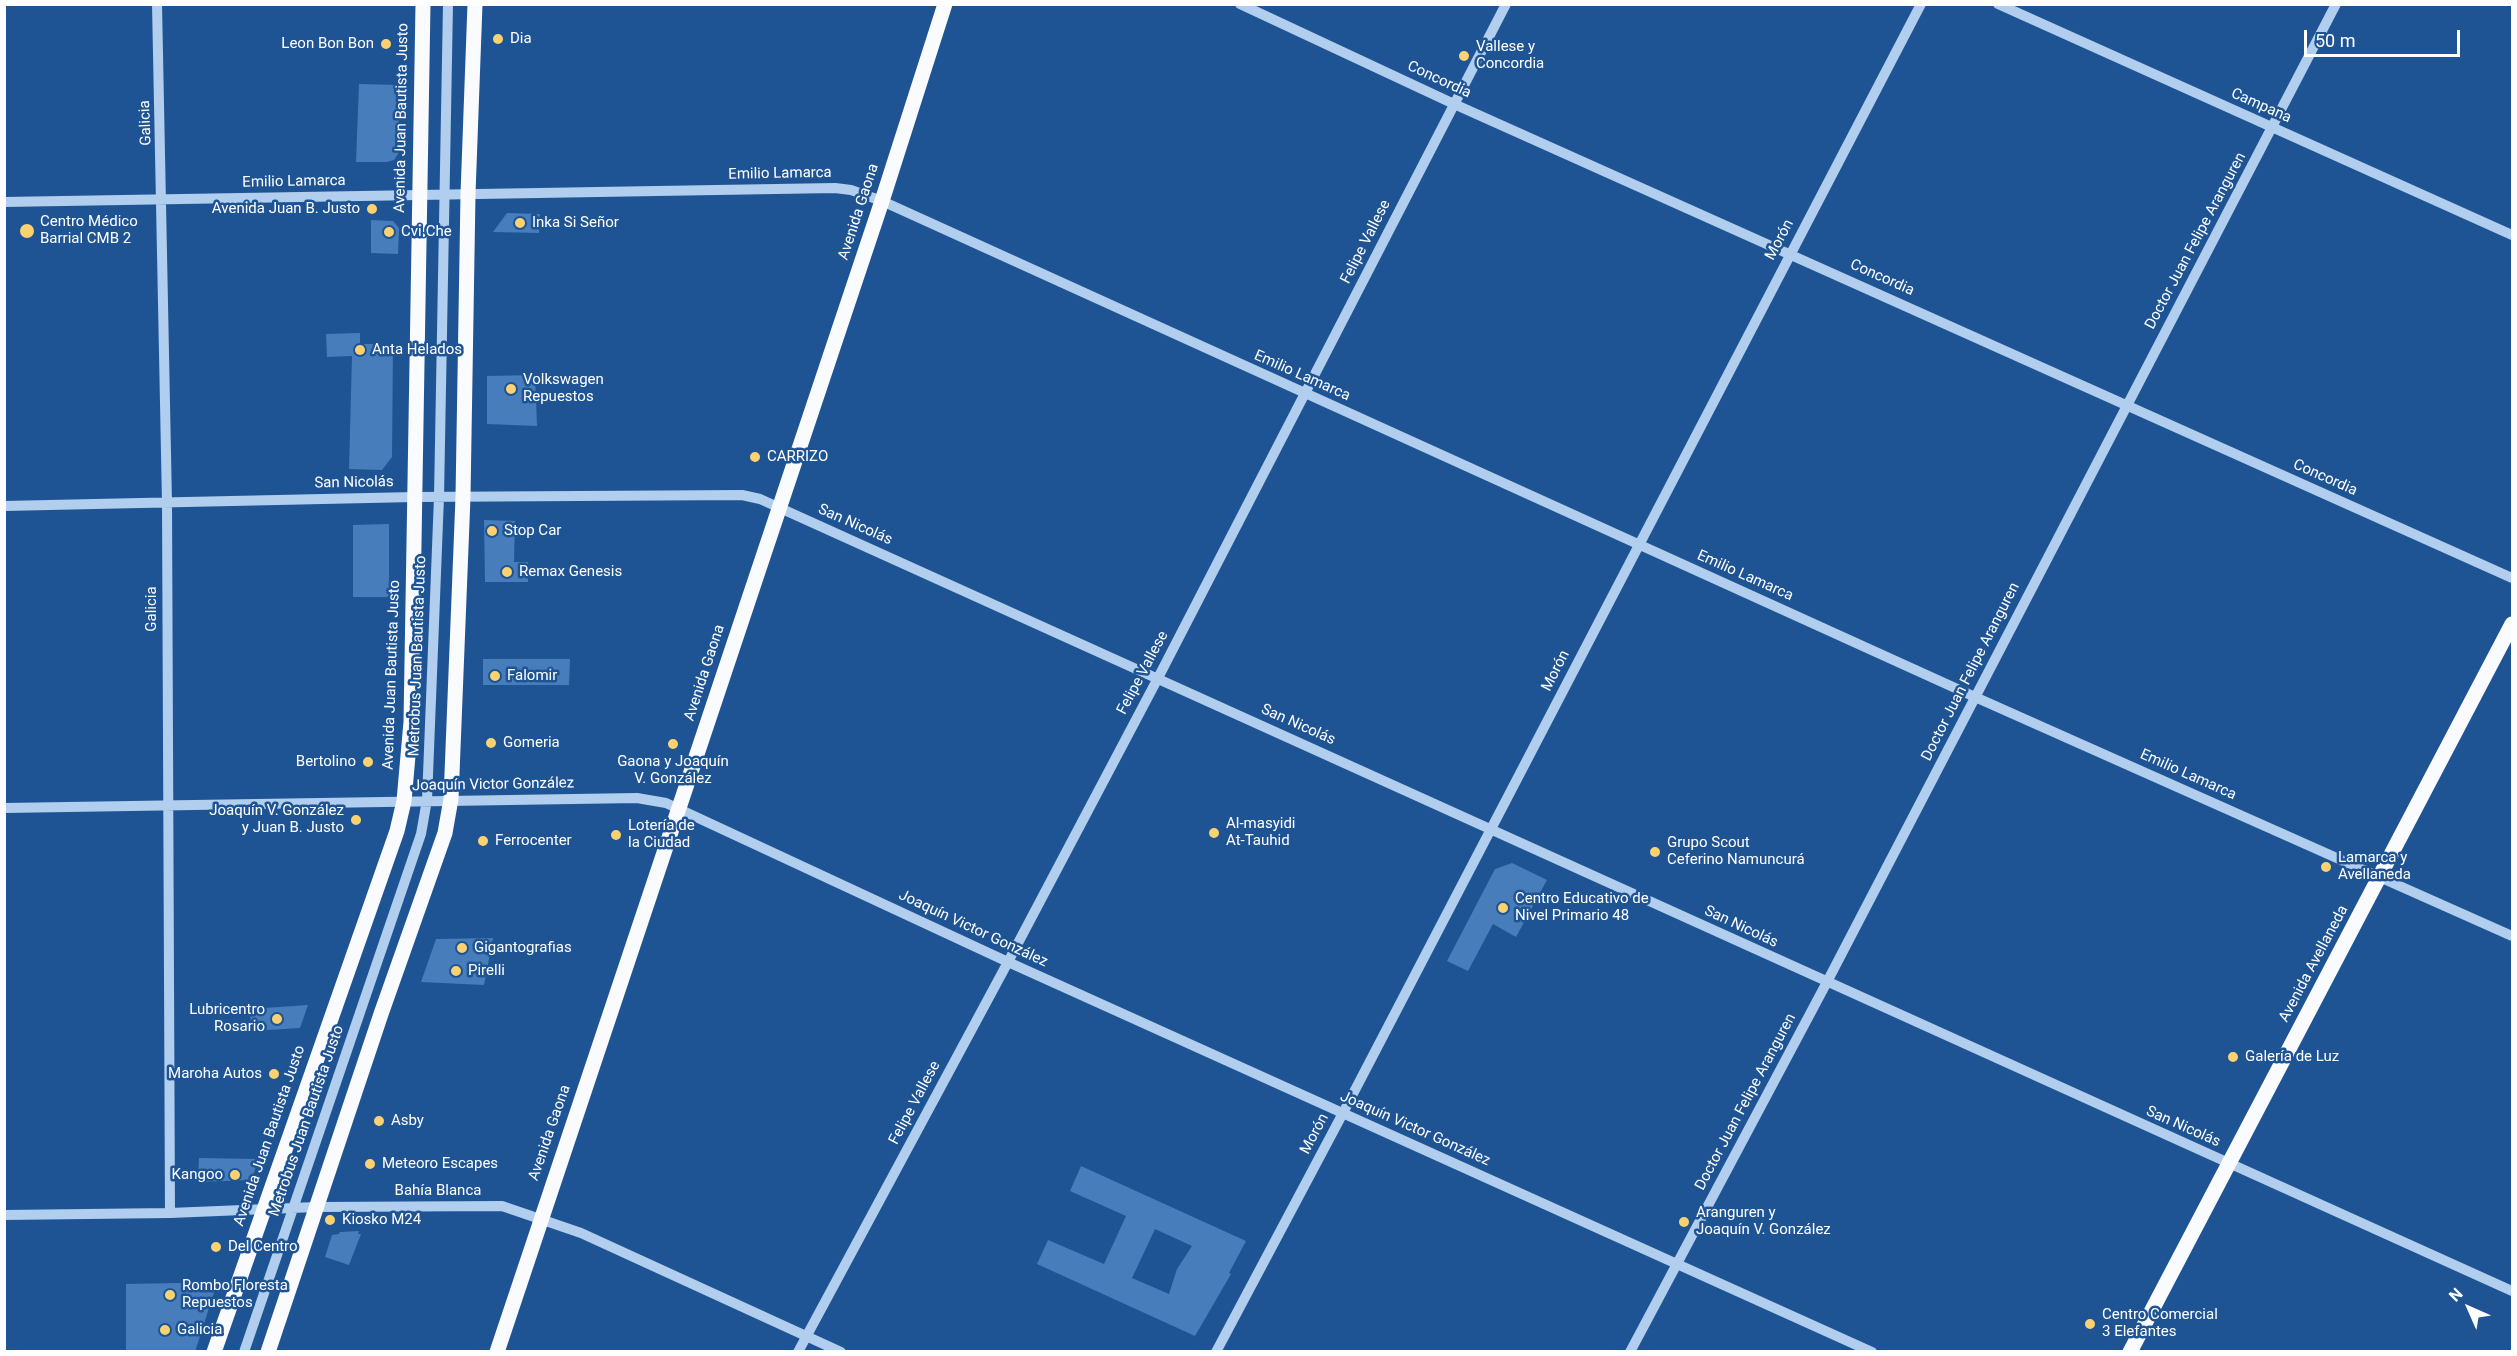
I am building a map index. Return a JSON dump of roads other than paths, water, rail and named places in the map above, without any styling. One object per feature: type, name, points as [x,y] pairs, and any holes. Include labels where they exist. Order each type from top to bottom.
[{"type":"main road","name":"Avenida Juan Bautista Justo","points":[[214,1352],[397,831],[404,801],[411,722],[418,194],[423,4]]},
{"type":"main road","points":[[268,1352],[441,845],[451,799],[463,497],[468,194],[475,4]]},
{"type":"main road","name":"Avenida Gaona","points":[[497,1352],[882,201],[945,4]]},
{"type":"main road","name":"Avenida Avellaneda","points":[[2130,1352],[2512,624]]},
{"type":"street","name":"Galicia","points":[[157,4],[163,200],[167,503],[170,1213]]},
{"type":"street","name":"Metrobus Juan Bautista Justo","points":[[244,1352],[421,834],[427,801],[439,497],[448,4]]},
{"type":"street","name":"Concordia","points":[[1240,4],[1454,104],[2512,578]]},
{"type":"street","name":"Felipe Vallese","points":[[798,1352],[1158,678],[1506,4]]},
{"type":"street","name":"Morón","points":[[1216,1352],[1921,4]]},
{"type":"street","name":"Campana","points":[[1998,4],[2512,235]]},
{"type":"street","name":"Doctor Juan Felipe Aranguren","points":[[1630,1352],[1827,982],[2336,4]]},
{"type":"street","name":"Emilio Lamarca","points":[[4,202],[835,188],[851,190],[882,201],[1975,697],[2512,936]]},
{"type":"street","name":"San Nicolás","points":[[4,506],[414,497],[742,495],[778,507],[2512,1291]]},
{"type":"street","name":"Joaquín Victor González","points":[[4,808],[451,799],[637,798],[653,800],[679,808],[1008,962],[1872,1352]]},
{"type":"street","name":"Bahía Blanca","points":[[4,1215],[170,1213],[316,1207],[502,1206],[581,1233],[841,1352]]},
{"type":"place","name":"Dia","points":[[498,39]]},
{"type":"place","name":"Leon Bon Bon","points":[[386,44]]},
{"type":"place","name":"Vallese y Concordia","points":[[1464,56]]},
{"type":"place","name":"Avenida Juan B. Justo","points":[[372,209]]},
{"type":"place","name":"Inka Si Señor","points":[[520,223]]},
{"type":"place","name":"Centro Médico Barrial CMB 2","points":[[27,231]]},
{"type":"place","name":"Cvi.Che","points":[[389,232]]},
{"type":"place","name":"Anta Helados","points":[[360,350]]},
{"type":"place","name":"Volkswagen Repuestos","points":[[511,389]]},
{"type":"place","name":"CARRIZO","points":[[755,457]]},
{"type":"place","name":"Stop Car","points":[[492,531]]},
{"type":"place","name":"Remax Genesis","points":[[507,572]]},
{"type":"place","name":"Falomir","points":[[495,676]]},
{"type":"place","name":"Gomeria","points":[[491,743]]},
{"type":"place","name":"Gaona y Joaquín V. González","points":[[673,744]]},
{"type":"place","name":"Bertolino","points":[[368,762]]},
{"type":"place","name":"Joaquín V. González y Juan B. Justo","points":[[356,820]]},
{"type":"place","name":"Al-masyidi At-Tauhid","points":[[1214,833]]},
{"type":"place","name":"Lotería de la Ciudad","points":[[616,835]]},
{"type":"place","name":"Ferrocenter","points":[[483,841]]},
{"type":"place","name":"Grupo Scout Ceferino Namuncurá","points":[[1655,852]]},
{"type":"place","name":"Lamarca y Avellaneda","points":[[2326,867]]},
{"type":"place","name":"Centro Educativo de Nivel Primario 48","points":[[1503,908]]},
{"type":"place","name":"Gigantografias","points":[[462,948]]},
{"type":"place","name":"Pirelli","points":[[456,971]]},
{"type":"place","name":"Lubricentro Rosario","points":[[277,1019]]},
{"type":"place","name":"Galería de Luz","points":[[2233,1057]]},
{"type":"place","name":"Maroha Autos","points":[[274,1074]]},
{"type":"place","name":"Asby","points":[[379,1121]]},
{"type":"place","name":"Meteoro Escapes","points":[[370,1164]]},
{"type":"place","name":"Kangoo","points":[[235,1175]]},
{"type":"place","name":"Kiosko M24","points":[[330,1220]]},
{"type":"place","name":"Aranguren y Joaquín V. González","points":[[1684,1222]]},
{"type":"place","name":"Del Centro","points":[[216,1247]]},
{"type":"place","name":"Rombo Floresta Repuestos","points":[[170,1295]]},
{"type":"place","name":"Centro Comercial 3 Elefantes","points":[[2090,1324]]},
{"type":"place","name":"Galicia","points":[[165,1330]]}]
